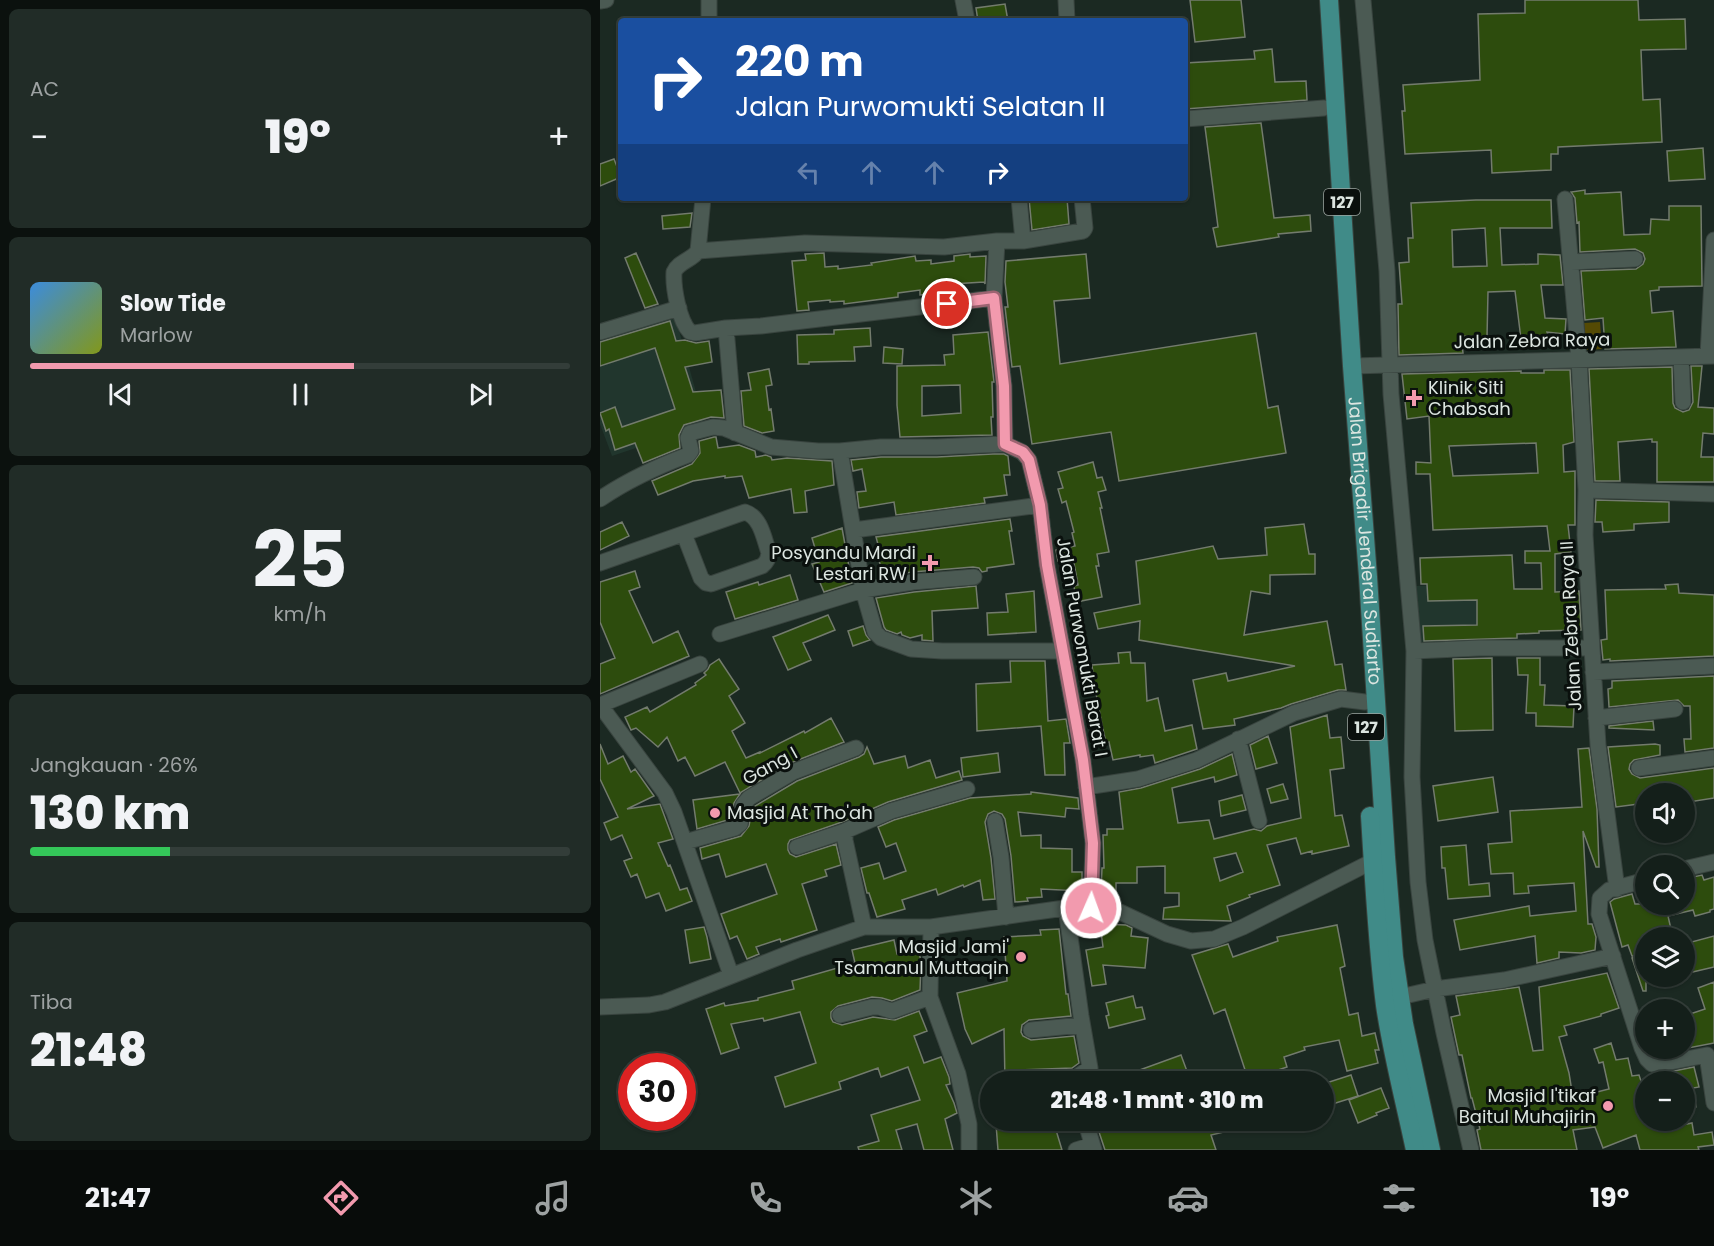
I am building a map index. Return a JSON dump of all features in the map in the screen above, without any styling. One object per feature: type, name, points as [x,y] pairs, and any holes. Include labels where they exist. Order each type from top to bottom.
[{"type":"main road","name":"Jalan Brigadir Jenderal Sudiarto","points":[[1317,0],[1394,957],[1411,1059],[1431,1150]]},
{"type":"main road","name":"Jalan Brigadir Jenderal Sudiarto","points":[[1329,0],[1352,366],[1362,577],[1365,702],[1380,957],[1390,1033],[1415,1150]]},
{"type":"street","points":[[600,1],[606,0]]},
{"type":"street","points":[[709,0],[709,18]]},
{"type":"street","points":[[963,0],[966,18]]},
{"type":"street","points":[[1066,0],[1067,18]]},
{"type":"street","points":[[1364,0],[1388,271],[1391,394],[1414,651],[1412,777],[1418,882],[1425,940],[1471,1150]]},
{"type":"street","points":[[1188,119],[1324,108]]},
{"type":"street","name":"Jalan Zebra Raya II","points":[[1565,199],[1579,359],[1586,490],[1585,535],[1598,745],[1617,889]]},
{"type":"street","points":[[703,201],[698,251],[692,258],[675,269],[674,281],[679,308],[686,329],[690,332],[761,326],[994,298]]},
{"type":"street","points":[[1019,201],[1023,241]]},
{"type":"street","points":[[698,251],[806,243],[944,247],[997,241],[1023,241],[1083,231],[1085,228],[1082,201]]},
{"type":"street","points":[[1711,356],[1714,240]]},
{"type":"street","points":[[600,499],[643,473],[688,455],[692,449],[688,436],[693,432],[713,427],[724,428],[771,447],[840,452],[881,447],[1005,444],[1004,386],[994,298],[997,241]]},
{"type":"street","points":[[1571,262],[1635,259]]},
{"type":"street","points":[[600,332],[679,308]]},
{"type":"street","points":[[726,328],[735,433]]},
{"type":"street","name":"Jalan Zebra Raya","points":[[1352,366],[1711,356]]},
{"type":"street","points":[[1681,357],[1683,402]]},
{"type":"street","name":"Jalan Purwomukti Barat I","points":[[1005,444],[1023,452],[1029,460],[1040,505],[1047,565],[1083,760],[1093,843],[1091,908]]},
{"type":"street","points":[[840,452],[863,590],[875,632],[881,638],[911,649],[1063,651]]},
{"type":"street","points":[[1586,490],[1714,494]]},
{"type":"street","points":[[854,530],[1040,505]]},
{"type":"street","points":[[600,563],[745,512],[751,513],[755,518],[769,553],[768,558],[762,566],[711,584],[706,583],[701,578],[684,534]]},
{"type":"street","points":[[720,634],[863,590],[913,582],[974,577]]},
{"type":"street","points":[[1414,651],[1479,648],[1591,648]]},
{"type":"street","points":[[700,664],[600,705],[606,723],[665,793],[685,842],[731,975]]},
{"type":"street","points":[[1593,672],[1714,666]]},
{"type":"street","points":[[1086,787],[1138,779],[1197,760],[1294,713],[1341,699],[1365,702]]},
{"type":"street","points":[[1596,718],[1675,709]]},
{"type":"street","points":[[1238,739],[1260,821]]},
{"type":"street","name":"Gang I","points":[[685,842],[735,828],[740,824],[743,805],[748,798],[793,772],[856,748]]},
{"type":"street","points":[[1640,768],[1714,758]]},
{"type":"street","points":[[797,847],[845,831],[891,811],[967,789]]},
{"type":"street","points":[[995,821],[1001,857],[1006,917]]},
{"type":"street","points":[[845,831],[864,927]]},
{"type":"street","points":[[600,1007],[666,1002],[797,950],[864,927],[931,927],[1079,906],[1120,912],[1191,941],[1214,939],[1253,922],[1373,861]]},
{"type":"street","points":[[1695,866],[1714,861]]},
{"type":"street","points":[[1635,883],[1605,893],[1599,898],[1599,914],[1642,1048],[1647,1059],[1653,1064],[1711,1054],[1714,1103]]},
{"type":"street","points":[[1066,908],[1090,1068],[1086,1071]]},
{"type":"street","points":[[931,927],[930,997],[958,1074],[969,1124],[969,1150]]},
{"type":"street","points":[[1400,997],[1435,989],[1504,980],[1613,956]]},
{"type":"street","points":[[840,1015],[872,1007],[892,1011],[930,997]]},
{"type":"street","points":[[1031,1030],[1082,1025]]},
{"type":"street","points":[[1076,1150],[1093,1148],[1088,1131]]},
{"type":"shaded area","points":[[674,312],[705,425],[612,456],[600,424],[600,336]]},
{"type":"shaded area","points":[[1600,322],[1602,349],[1587,350],[1584,323]]},
{"type":"shaded area","points":[[1499,583],[1500,639],[1477,640],[1476,647],[1419,648],[1416,586]]},
{"type":"building","points":[[1190,0],[1241,0],[1245,37],[1195,42]]},
{"type":"building","points":[[1525,0],[1638,0],[1639,20],[1685,19],[1686,49],[1641,50],[1643,100],[1660,99],[1662,142],[1558,147],[1558,154],[1551,154],[1551,170],[1492,173],[1491,150],[1405,154],[1403,85],[1480,80],[1478,14],[1525,13]]},
{"type":"building","points":[[1005,4],[1007,18],[978,18],[976,8]]},
{"type":"building","points":[[1272,49],[1275,82],[1306,81],[1307,100],[1188,109],[1188,63],[1255,59],[1254,51]]},
{"type":"building","points":[[1261,123],[1274,218],[1310,215],[1311,231],[1278,234],[1279,237],[1217,247],[1213,228],[1218,227],[1205,127]]},
{"type":"building","points":[[1703,148],[1705,179],[1669,181],[1667,151]]},
{"type":"building","points":[[614,159],[618,169],[618,178],[600,186],[600,164]]},
{"type":"building","points":[[1585,190],[1585,194],[1621,192],[1624,235],[1650,234],[1651,219],[1669,220],[1669,206],[1701,206],[1702,286],[1659,287],[1659,290],[1650,291],[1652,313],[1673,311],[1676,347],[1605,349],[1603,318],[1585,320],[1581,271],[1636,269],[1643,264],[1645,259],[1643,253],[1635,249],[1580,252],[1579,222],[1577,223],[1575,198],[1571,192]]},
{"type":"building","points":[[1551,200],[1552,228],[1500,228],[1502,265],[1538,264],[1538,254],[1560,255],[1563,285],[1541,285],[1545,318],[1566,319],[1565,334],[1547,332],[1548,335],[1521,339],[1515,291],[1488,292],[1487,337],[1461,336],[1463,353],[1399,355],[1398,304],[1402,304],[1399,263],[1409,262],[1408,238],[1413,238],[1411,203]],"holes":[[[1485,228],[1487,266],[1453,267],[1452,230]]]},
{"type":"building","points":[[1029,201],[1067,201],[1069,224],[1032,230]]},
{"type":"building","points":[[692,213],[690,227],[663,229],[662,216]]},
{"type":"building","points":[[636,253],[658,304],[645,308],[625,258]]},
{"type":"building","points":[[824,253],[825,267],[838,266],[838,269],[915,256],[916,261],[931,260],[931,264],[954,261],[954,256],[970,254],[970,257],[986,256],[985,284],[984,282],[952,284],[953,286],[933,288],[934,294],[920,295],[920,290],[898,293],[898,297],[844,304],[844,301],[830,302],[830,300],[808,302],[809,310],[797,311],[792,261],[806,260],[805,254]]},
{"type":"building","points":[[1086,254],[1090,298],[1054,301],[1060,364],[1256,333],[1268,408],[1278,406],[1286,453],[1119,481],[1111,432],[1032,444],[1020,366],[1012,367],[1005,307],[1008,307],[1005,282],[1006,261]]},
{"type":"building","points":[[670,321],[676,341],[685,340],[696,343],[709,341],[712,362],[685,367],[693,392],[721,390],[724,418],[711,417],[684,425],[679,435],[680,448],[643,463],[635,443],[615,450],[609,429],[606,431],[600,413],[615,407],[622,427],[675,409],[655,348],[600,366],[600,342]]},
{"type":"building","points":[[870,328],[871,346],[854,347],[855,361],[798,364],[797,335],[834,334],[834,330]]},
{"type":"building","points":[[988,332],[994,382],[992,382],[992,435],[900,437],[897,366],[945,365],[944,355],[954,354],[953,335]],"holes":[[[960,385],[961,413],[922,416],[922,386]]]},
{"type":"building","points":[[884,347],[903,349],[902,364],[883,363]]},
{"type":"building","points":[[1691,366],[1702,366],[1698,407],[1714,408],[1714,434],[1703,433],[1701,457],[1714,457],[1714,482],[1657,482],[1657,442],[1652,442],[1652,439],[1618,442],[1620,481],[1595,481],[1589,369],[1672,367],[1673,403],[1675,408],[1683,412],[1689,410],[1693,402]]},
{"type":"building","points":[[769,369],[772,385],[766,386],[774,431],[762,433],[744,426],[741,391],[751,390],[748,373]]},
{"type":"building","points":[[1544,370],[1570,370],[1574,442],[1563,445],[1564,472],[1575,471],[1575,525],[1568,525],[1571,552],[1555,554],[1555,592],[1579,591],[1581,630],[1539,631],[1539,633],[1517,634],[1517,638],[1424,641],[1423,626],[1477,625],[1477,600],[1428,601],[1427,584],[1421,584],[1420,558],[1512,555],[1514,589],[1542,589],[1541,563],[1525,563],[1525,551],[1550,551],[1547,526],[1433,530],[1430,474],[1416,474],[1416,462],[1431,463],[1429,416],[1407,419],[1402,374],[1521,371],[1521,373],[1544,373]],"holes":[[[1536,443],[1538,473],[1453,476],[1449,446]]]},
{"type":"building","points":[[716,437],[718,448],[739,445],[755,451],[756,457],[766,455],[772,460],[787,458],[832,461],[834,485],[805,491],[807,512],[794,513],[791,489],[749,498],[742,476],[693,481],[658,495],[652,481],[692,464],[700,453],[699,441]]},
{"type":"building","points":[[993,454],[1008,456],[1010,475],[1004,475],[1007,495],[984,498],[985,503],[896,515],[894,502],[859,508],[857,492],[866,491],[862,469],[853,471],[851,460]]},
{"type":"building","points":[[1093,462],[1097,478],[1102,477],[1106,490],[1098,492],[1109,552],[1097,554],[1099,566],[1096,566],[1102,597],[1076,602],[1074,586],[1078,585],[1073,558],[1058,561],[1056,550],[1075,546],[1066,501],[1062,503],[1058,489],[1063,488],[1058,472]]},
{"type":"building","points":[[1596,500],[1669,502],[1669,522],[1634,524],[1634,530],[1603,532],[1602,522],[1595,522]]},
{"type":"building","points":[[1010,519],[1012,531],[1009,531],[1014,564],[987,568],[987,571],[982,572],[979,568],[973,567],[882,577],[881,575],[883,575],[877,553],[880,552],[876,537]]},
{"type":"building","points":[[622,522],[629,536],[600,550],[600,532]]},
{"type":"building","points":[[1304,524],[1309,554],[1315,554],[1315,574],[1270,575],[1270,594],[1251,591],[1244,635],[1327,621],[1335,665],[1342,664],[1346,690],[1338,690],[1281,708],[1234,719],[1235,725],[1203,729],[1193,680],[1226,673],[1228,681],[1295,666],[1139,640],[1140,621],[1098,629],[1094,613],[1140,604],[1136,561],[1213,546],[1218,559],[1267,555],[1265,528]]},
{"type":"building","points":[[842,528],[852,583],[824,592],[812,564],[819,562],[812,538]]},
{"type":"building","points":[[635,571],[640,587],[629,591],[653,643],[678,631],[689,656],[600,694],[600,664],[615,658],[600,622],[600,582]]},
{"type":"building","points":[[790,575],[798,600],[735,619],[726,592]]},
{"type":"building","points":[[1678,584],[1679,593],[1714,595],[1714,656],[1603,660],[1601,640],[1607,639],[1605,590],[1666,589],[1665,585]]},
{"type":"building","points":[[976,586],[978,608],[932,611],[933,641],[922,640],[922,635],[910,638],[902,635],[901,632],[897,634],[884,627],[876,598]]},
{"type":"building","points":[[1034,591],[1036,632],[988,635],[987,613],[1008,612],[1006,594]]},
{"type":"building","points":[[828,615],[835,630],[803,643],[811,660],[788,670],[773,637]]},
{"type":"building","points":[[863,626],[870,640],[853,646],[848,631]]},
{"type":"building","points":[[1130,652],[1131,663],[1145,663],[1147,701],[1158,698],[1165,731],[1192,725],[1197,749],[1155,763],[1153,755],[1113,760],[1102,725],[1092,665],[1119,663],[1118,653]]},
{"type":"building","points":[[1492,658],[1493,730],[1455,731],[1453,659]]},
{"type":"building","points":[[1517,658],[1540,658],[1540,685],[1545,685],[1544,705],[1574,706],[1573,727],[1536,726],[1536,713],[1526,713],[1528,675],[1518,675]]},
{"type":"building","points":[[719,659],[739,689],[729,696],[745,723],[732,731],[746,758],[804,731],[805,733],[831,718],[844,742],[788,764],[740,793],[725,762],[695,776],[685,757],[678,761],[667,737],[658,747],[636,728],[631,730],[625,717],[647,707],[650,712],[696,685],[695,683],[706,675],[704,673],[710,665]]},
{"type":"building","points":[[1010,661],[1045,661],[1048,721],[1066,719],[1070,743],[1064,743],[1065,775],[1045,775],[1041,726],[977,731],[976,684],[1011,682]]},
{"type":"building","points":[[1714,676],[1714,748],[1685,752],[1684,739],[1691,739],[1690,706],[1684,706],[1678,700],[1609,707],[1608,689],[1612,688],[1612,681]]},
{"type":"building","points":[[1327,715],[1330,738],[1341,737],[1344,768],[1330,770],[1335,816],[1342,815],[1349,846],[1312,854],[1312,851],[1301,854],[1296,838],[1267,845],[1280,885],[1249,895],[1250,897],[1227,906],[1231,921],[1163,919],[1164,908],[1179,906],[1179,893],[1165,893],[1165,866],[1137,867],[1137,883],[1116,883],[1116,893],[1101,893],[1102,868],[1104,868],[1103,835],[1107,835],[1107,829],[1123,829],[1119,792],[1141,788],[1200,769],[1232,754],[1237,775],[1215,782],[1214,777],[1172,788],[1178,823],[1209,820],[1214,839],[1254,829],[1261,831],[1267,826],[1301,818],[1290,727]],"holes":[[[1236,853],[1243,872],[1220,881],[1214,858]]]},
{"type":"building","points":[[1653,721],[1654,730],[1609,728],[1609,726]]},
{"type":"building","points":[[1268,736],[1277,763],[1256,769],[1250,745]]},
{"type":"building","points":[[600,744],[608,764],[623,756],[631,772],[635,769],[654,796],[627,809],[660,804],[673,839],[658,843],[680,890],[687,888],[692,901],[666,911],[659,893],[646,898],[637,874],[631,877],[624,861],[632,858],[622,835],[611,840],[604,823],[618,817],[600,779]]},
{"type":"building","points":[[1660,745],[1660,755],[1634,760],[1630,764],[1629,769],[1632,774],[1640,778],[1714,768],[1714,798],[1695,801],[1695,783],[1635,783],[1635,804],[1616,807],[1608,747]]},
{"type":"building","points":[[867,747],[874,764],[905,756],[908,768],[930,760],[936,778],[959,771],[962,780],[888,802],[842,822],[790,840],[788,850],[796,857],[836,844],[841,865],[825,870],[827,876],[802,884],[817,930],[781,942],[780,939],[756,947],[759,954],[747,959],[737,936],[730,939],[721,914],[777,894],[766,864],[726,877],[719,854],[702,859],[700,848],[741,836],[749,826],[752,809],[755,806],[797,781],[859,757],[864,754]]},
{"type":"building","points":[[1589,748],[1597,809],[1599,867],[1596,867],[1583,831],[1588,924],[1592,924],[1596,937],[1595,950],[1581,953],[1559,952],[1559,958],[1537,963],[1535,936],[1460,950],[1454,920],[1529,906],[1530,916],[1576,911],[1574,883],[1528,886],[1529,893],[1514,894],[1513,873],[1491,874],[1488,844],[1512,842],[1510,811],[1582,807],[1578,749]]},
{"type":"building","points":[[998,753],[1000,772],[963,777],[961,758]]},
{"type":"building","points":[[1493,777],[1498,812],[1438,821],[1433,786]]},
{"type":"building","points":[[1283,784],[1288,799],[1271,803],[1267,789]]},
{"type":"building","points":[[1031,792],[1078,798],[1079,809],[1066,808],[1065,817],[1018,812],[1021,836],[1041,835],[1041,848],[1072,849],[1072,872],[1082,872],[1082,891],[1041,889],[1042,897],[1015,902],[1005,819],[1002,814],[994,811],[988,814],[985,822],[995,899],[983,900],[980,880],[938,895],[936,889],[902,900],[905,909],[877,917],[869,893],[867,893],[861,868],[879,863],[884,879],[906,871],[896,843],[886,847],[878,827],[894,820],[970,798],[1031,794]]},
{"type":"building","name":"Masjid At Tho'ah","points":[[740,794],[734,803],[731,819],[697,829],[693,800]]},
{"type":"building","points":[[1242,795],[1246,810],[1221,816],[1219,801]]},
{"type":"building","points":[[1466,845],[1469,885],[1489,883],[1490,896],[1448,899],[1445,868],[1442,868],[1441,847]]},
{"type":"building","points":[[1702,875],[1704,880],[1714,877],[1714,909],[1695,916],[1695,915],[1695,877]]},
{"type":"building","points":[[1632,894],[1635,915],[1672,915],[1668,916],[1670,927],[1635,927],[1635,956],[1632,956],[1628,945],[1622,947],[1610,902]]},
{"type":"building","points":[[1100,924],[1126,925],[1132,928],[1131,936],[1148,938],[1145,968],[1103,965],[1106,984],[1092,986],[1086,950],[1103,947]]},
{"type":"building","points":[[1337,925],[1345,966],[1340,968],[1349,1015],[1358,1013],[1362,1036],[1375,1033],[1379,1050],[1375,1050],[1378,1063],[1347,1071],[1339,1040],[1304,1047],[1305,1050],[1284,1057],[1287,1067],[1278,1071],[1245,1071],[1225,1009],[1214,1014],[1192,955],[1228,944],[1233,957],[1278,941],[1277,937]]},
{"type":"building","points":[[704,927],[711,959],[690,963],[685,930]]},
{"type":"building","points":[[1059,929],[1066,994],[1068,994],[1071,1016],[1029,1020],[1022,1025],[1021,1032],[1023,1036],[1031,1040],[1074,1036],[1079,1063],[1072,1068],[1005,1071],[1004,1029],[972,1044],[965,1029],[957,993],[1007,981],[1004,937],[1041,935],[1040,930]]},
{"type":"building","points":[[1714,936],[1714,967],[1695,971],[1695,941]]},
{"type":"building","points":[[894,940],[897,954],[919,951],[920,990],[892,1001],[872,997],[838,1006],[831,1012],[831,1018],[833,1022],[842,1025],[873,1017],[895,1020],[919,1011],[927,1031],[914,1036],[924,1063],[941,1057],[949,1077],[950,1084],[946,1085],[957,1113],[945,1119],[953,1150],[924,1150],[917,1124],[896,1130],[902,1150],[859,1150],[858,1147],[879,1141],[871,1115],[920,1100],[908,1067],[881,1077],[878,1068],[839,1082],[841,1089],[785,1107],[775,1077],[816,1063],[800,1012],[764,1021],[763,1018],[731,1024],[739,1048],[721,1054],[706,1009],[724,1003],[725,1006],[758,1000],[758,998],[794,989],[792,981],[855,963],[852,950]]},
{"type":"building","points":[[1607,973],[1619,1008],[1601,1014],[1601,1016],[1564,1026],[1567,1035],[1559,1037],[1573,1098],[1609,1089],[1603,1062],[1599,1063],[1594,1049],[1611,1043],[1616,1060],[1628,1058],[1632,1076],[1635,1076],[1635,1131],[1693,1131],[1694,1135],[1712,1132],[1714,1145],[1698,1147],[1699,1150],[1640,1150],[1636,1135],[1603,1148],[1595,1127],[1573,1130],[1577,1150],[1481,1150],[1477,1130],[1480,1129],[1451,1017],[1460,1015],[1456,996],[1519,987],[1533,1051],[1543,1050],[1539,987]]},
{"type":"building","points":[[1714,982],[1714,1043],[1695,1047],[1695,1012],[1705,1009],[1698,988]]},
{"type":"building","points":[[1133,996],[1136,1008],[1142,1007],[1145,1019],[1109,1028],[1106,1003]]},
{"type":"building","points":[[1181,1055],[1187,1071],[1137,1071]]},
{"type":"building","points":[[1694,1067],[1695,1071],[1674,1071]]},
{"type":"building","points":[[1695,1071],[1699,1087],[1695,1088]]},
{"type":"building","points":[[1351,1075],[1358,1096],[1334,1104],[1334,1080]]},
{"type":"building","points":[[1381,1088],[1389,1108],[1358,1123],[1349,1100]]},
{"type":"building","points":[[997,1131],[1056,1131],[1062,1150],[998,1150]]},
{"type":"building","points":[[1099,1131],[1228,1131],[1211,1135],[1216,1150],[1105,1150]]},
{"type":"place","name":"Klinik Siti Chabsah","points":[[1414,398]]},
{"type":"place","name":"Posyandu Mardi Lestari RW I","points":[[930,563]]},
{"type":"place","name":"Masjid At Tho'ah","points":[[715,813]]},
{"type":"place","name":"Masjid Jami' Tsamanul Muttaqin","points":[[1021,957]]},
{"type":"place","name":"Masjid I'tikaf Baitul Muhajirin","points":[[1608,1106]]},
{"type":"route","points":[[947,304],[994,298],[1004,386],[1005,444],[1023,452],[1029,460],[1035,483],[1047,565],[1083,760],[1093,843],[1091,908]]}]
